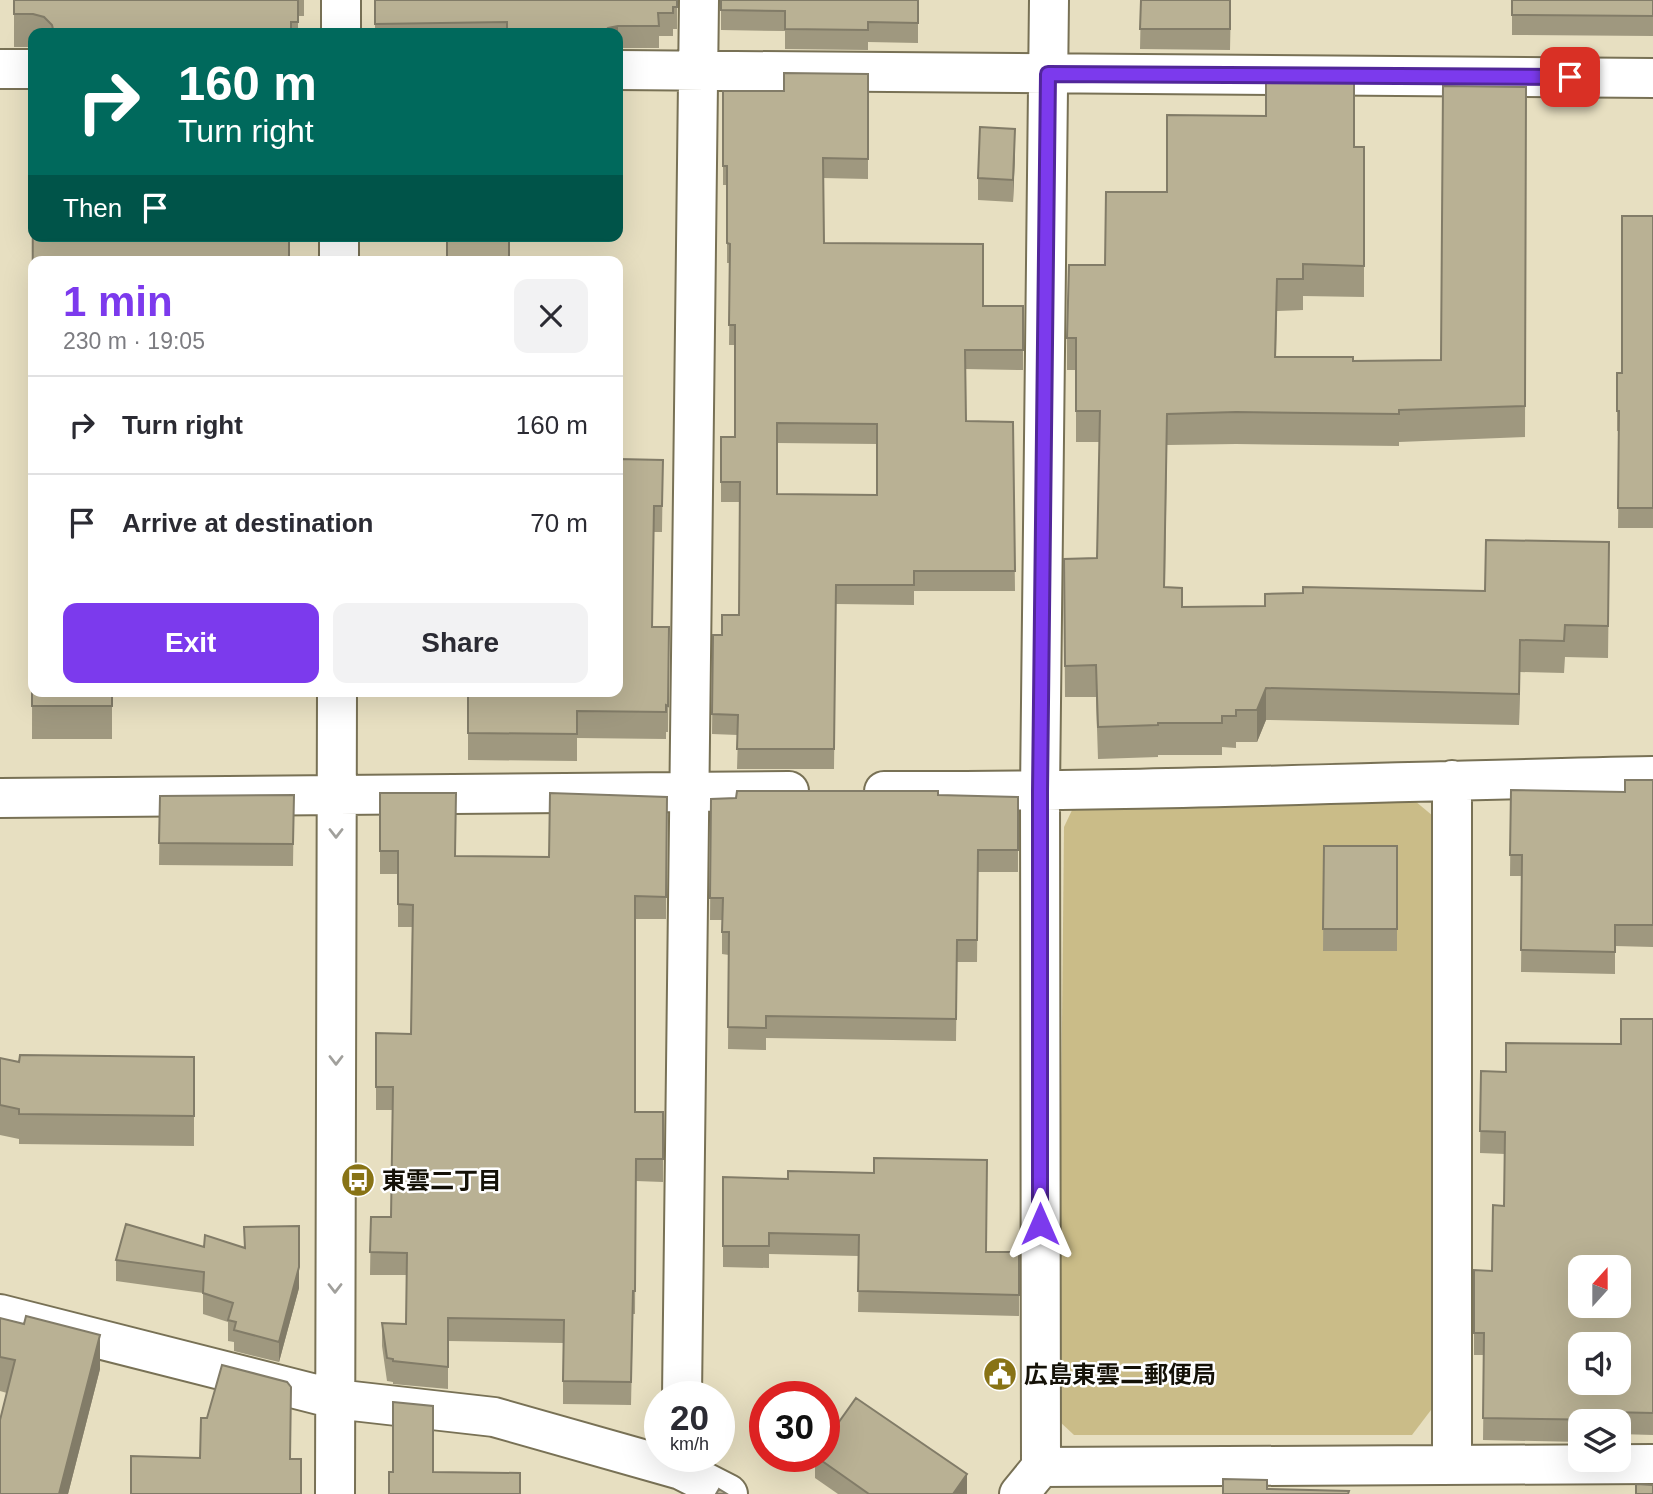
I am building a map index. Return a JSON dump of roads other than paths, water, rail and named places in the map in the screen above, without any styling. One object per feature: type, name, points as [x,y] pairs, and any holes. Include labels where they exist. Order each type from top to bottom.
[{"type":"street","points":[[341,0],[341,28]]},
{"type":"street","points":[[682,1381],[699,0]]},
{"type":"street","points":[[1049,0],[1030,1481],[1452,1465],[1653,1464]]},
{"type":"street","points":[[0,69],[28,69]]},
{"type":"street","points":[[623,71],[1653,78]]},
{"type":"street","points":[[335,1494],[337,697]]},
{"type":"street","points":[[0,798],[689,791],[1040,792],[1653,776]]},
{"type":"street","points":[[1452,780],[1452,1465]]},
{"type":"street","points":[[0,1314],[335,1399],[494,1417],[644,1454]]},
{"type":"street","points":[[695,1472],[728,1494]]},
{"type":"place","name":"東雲二丁目","points":[[358,1180]]},
{"type":"place","name":"広島東雲二郵便局","points":[[1000,1374]]}]
